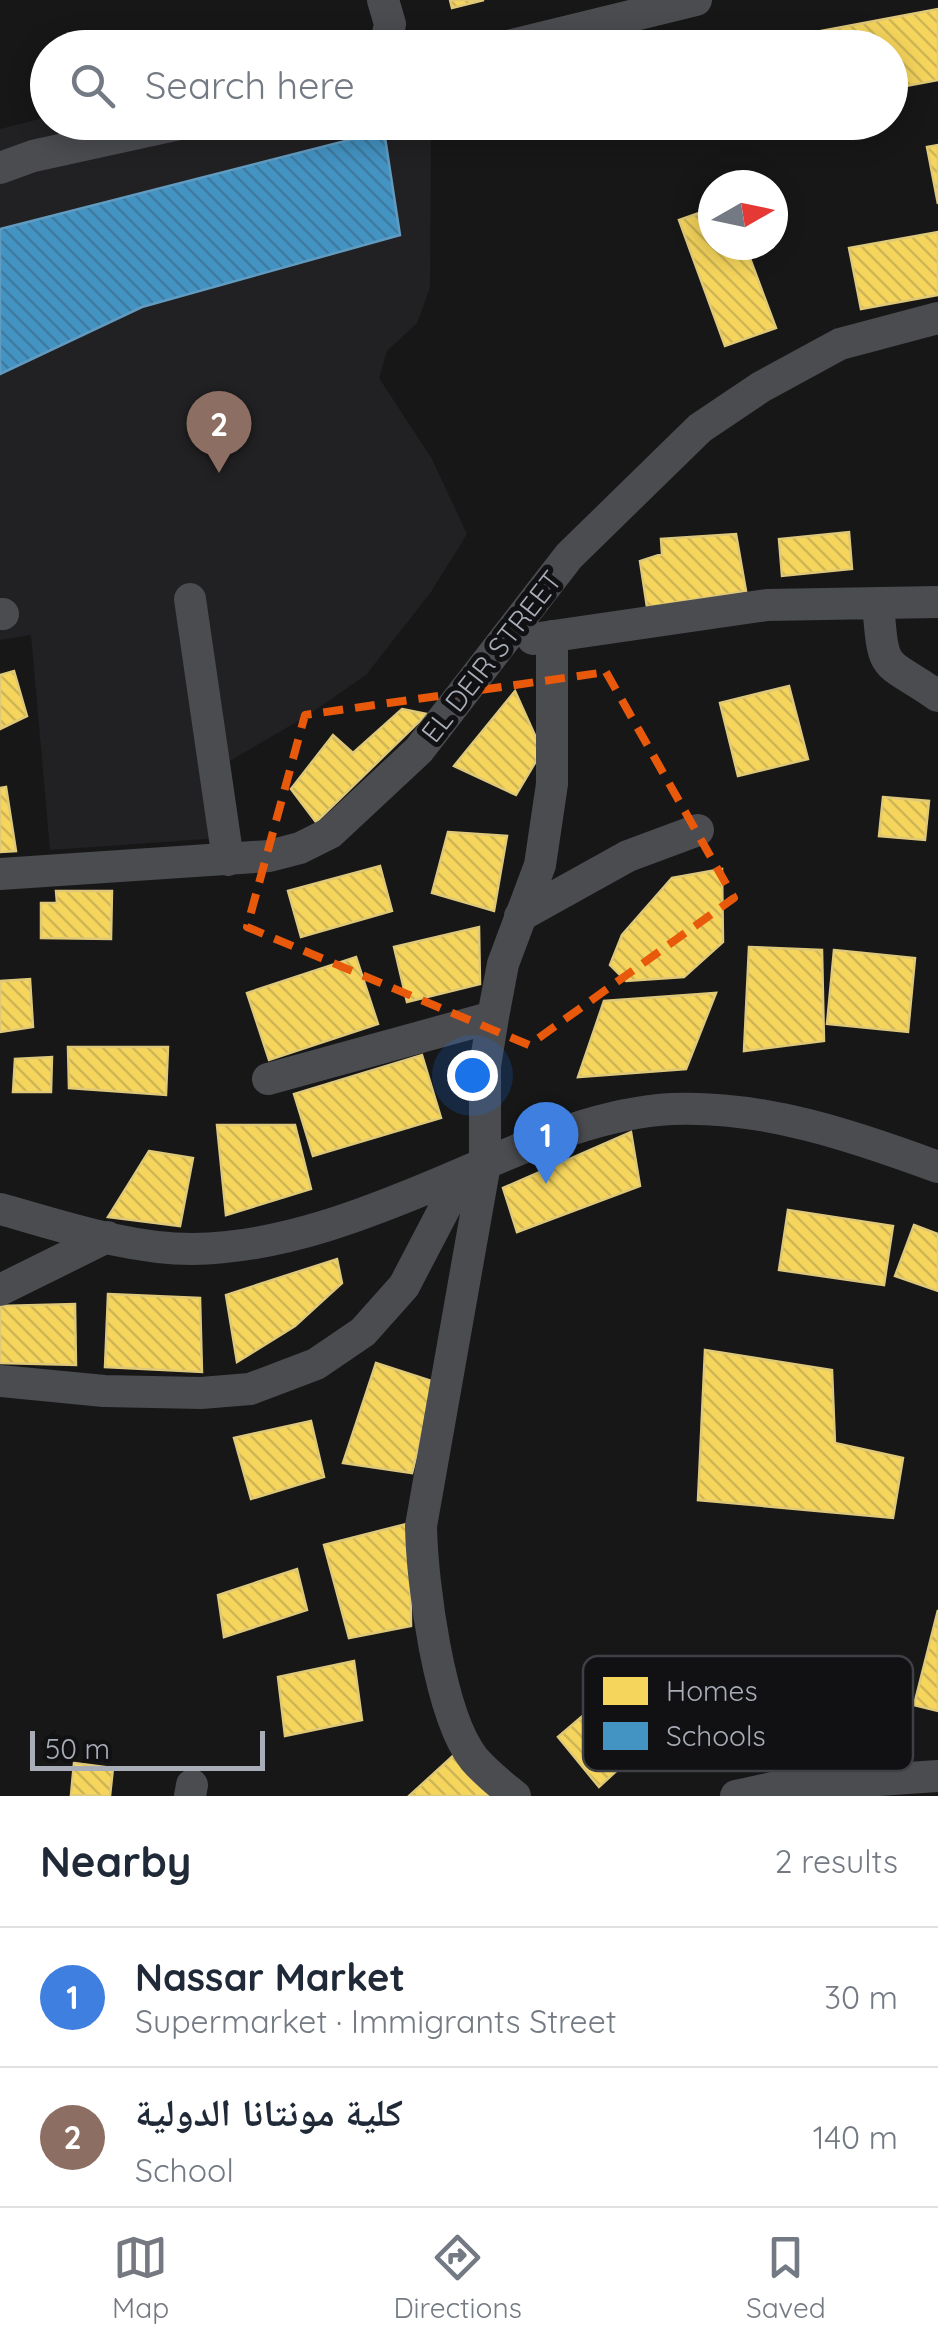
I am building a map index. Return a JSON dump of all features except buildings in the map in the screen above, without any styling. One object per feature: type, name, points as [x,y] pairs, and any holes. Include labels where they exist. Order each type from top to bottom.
[{"type":"street","points":[[574,30],[696,0]]},
{"type":"street","points":[[0,168],[33,156],[106,140]]},
{"type":"street","name":"EL DEIR STREET","points":[[0,874],[269,856],[300,848],[330,832],[419,750],[569,556],[700,428],[761,387],[840,344],[938,318]]},
{"type":"street","points":[[190,599],[228,860]]},
{"type":"street","points":[[498,645],[766,606],[938,602]]},
{"type":"street","points":[[878,603],[886,660],[897,672],[938,696]]},
{"type":"street","points":[[515,1796],[473,1758],[458,1730],[430,1622],[422,1574],[421,1526],[493,1017],[503,964],[540,866],[552,784],[552,636]]},
{"type":"street","points":[[520,916],[614,863],[698,830]]},
{"type":"street","points":[[268,1078],[493,1017]]},
{"type":"street","points":[[0,1209],[108,1237],[193,1249],[257,1242],[303,1232],[599,1121],[669,1109],[716,1109],[772,1117],[839,1134],[938,1168]]},
{"type":"street","points":[[0,1380],[104,1391],[201,1393],[250,1390],[316,1364],[363,1332],[404,1286],[474,1168]]},
{"type":"street","points":[[0,1290],[108,1237]]},
{"type":"street","points":[[736,1796],[777,1787],[938,1776]]},
{"type":"highlighted area","points":[[606,672],[734,898],[529,1045],[247,927],[305,715]]},
{"type":"shaded area","points":[[30,121],[30,140],[431,140],[430,288],[417,323],[387,351],[379,378],[432,459],[467,534],[431,592],[366,675],[228,762],[235,837],[50,850],[31,635],[0,640],[0,129]]},
{"type":"place","name":"كلية مونتانا الدولية","points":[[219,473]]},
{"type":"place","name":"Nassar Market","points":[[546,1184]]}]
